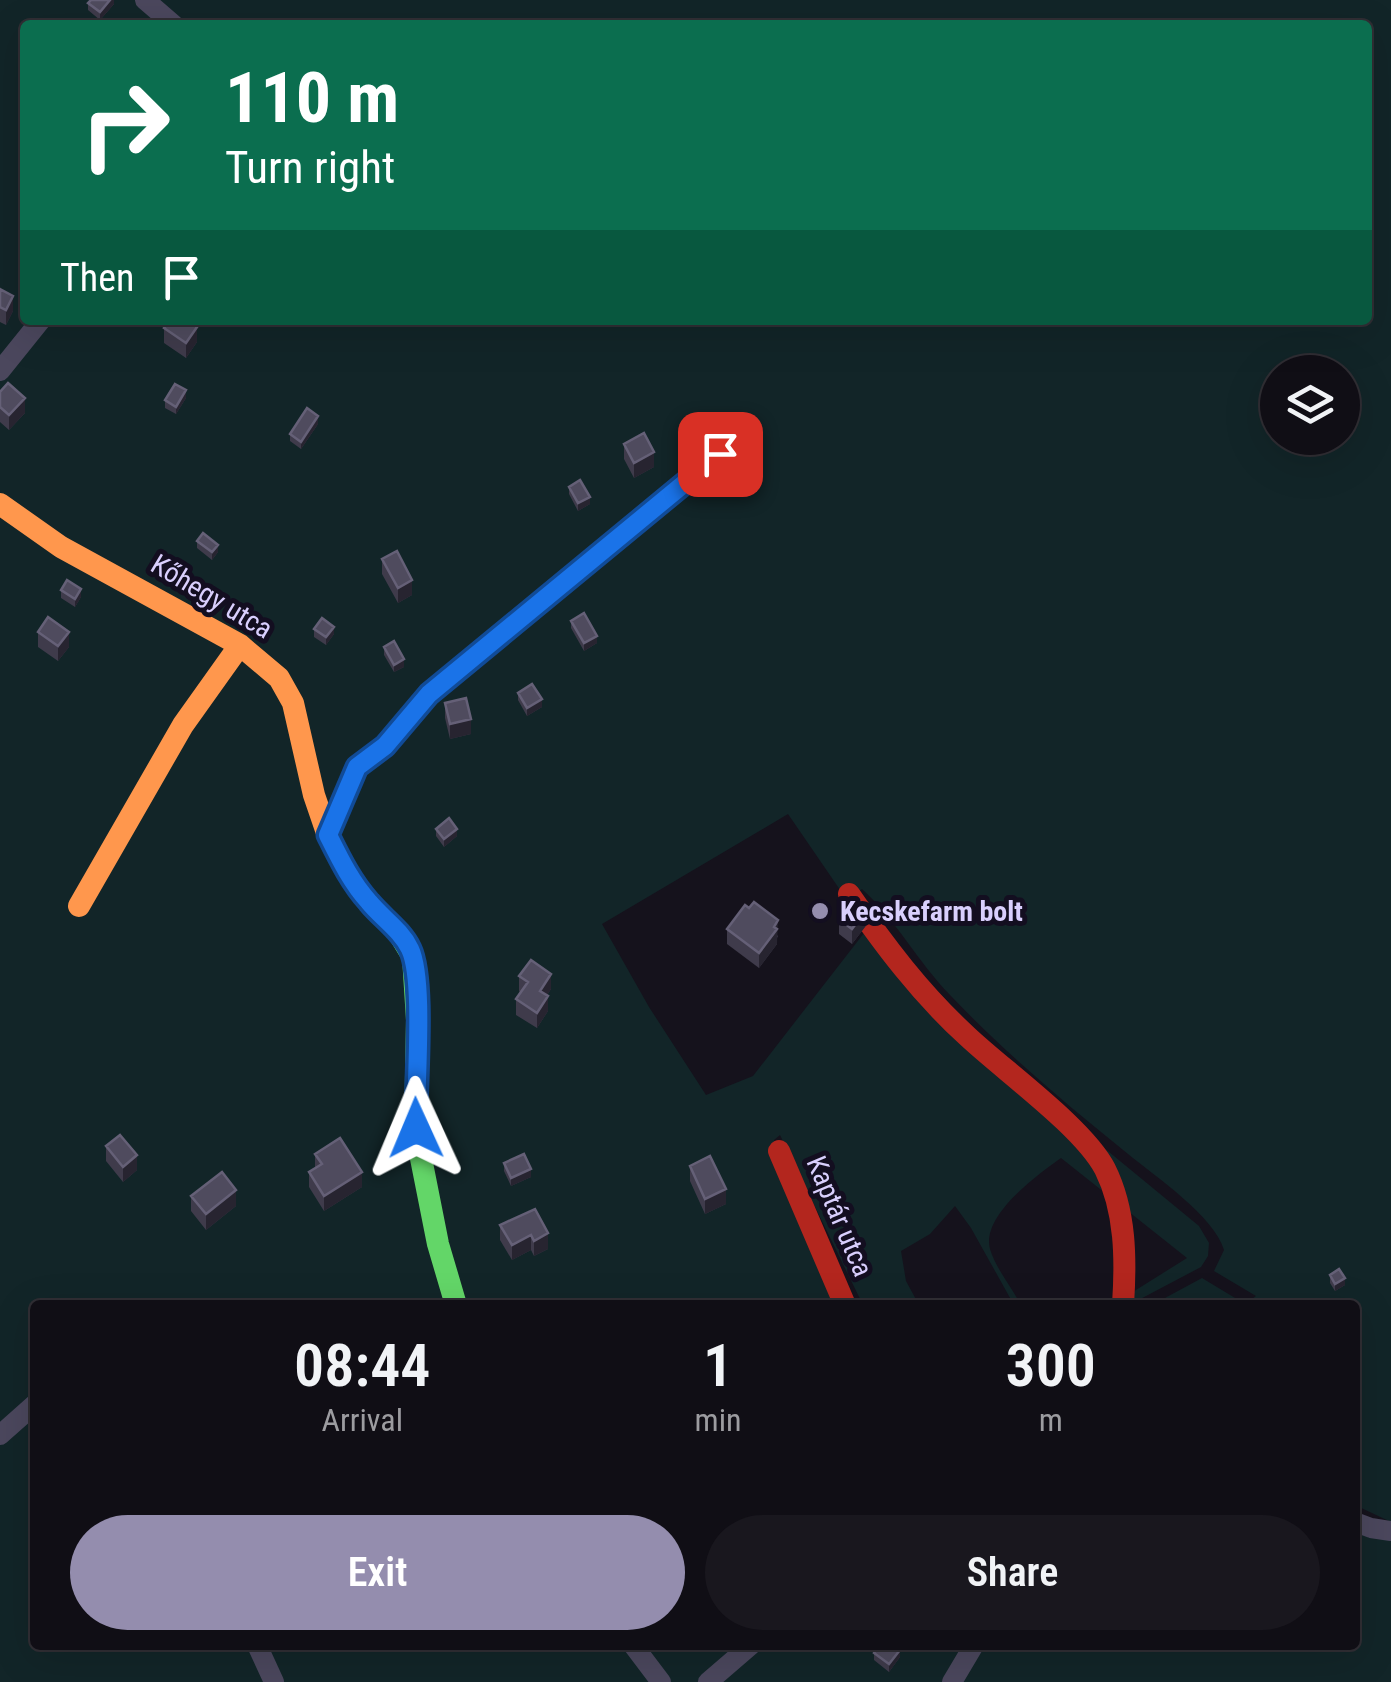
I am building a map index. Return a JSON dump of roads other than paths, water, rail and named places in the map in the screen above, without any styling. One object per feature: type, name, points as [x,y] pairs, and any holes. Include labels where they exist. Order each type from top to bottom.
[{"type":"street","points":[[146,0],[168,20]]},
{"type":"street","points":[[0,372],[37,325]]},
{"type":"street","points":[[328,835],[357,767],[385,746],[429,694],[720,454]]},
{"type":"street","name":"Kőhegy utca","points":[[0,504],[60,547],[240,645],[280,678],[293,702],[314,795],[328,835],[349,876],[396,930],[412,956],[418,1020],[416,1128],[438,1244],[455,1300]]},
{"type":"street","points":[[78,906],[183,725],[240,645]]},
{"type":"street","points":[[850,894],[904,968],[948,1019],[1047,1106],[1103,1166],[1118,1209],[1123,1300]]},
{"type":"street","name":"Kaptár utca","points":[[779,1151],[843,1300]]},
{"type":"street","points":[[0,1436],[30,1409]]},
{"type":"street","points":[[1360,1524],[1391,1530]]},
{"type":"street","points":[[259,1650],[274,1682]]},
{"type":"street","points":[[637,1650],[662,1682]]},
{"type":"street","points":[[708,1682],[745,1650]]},
{"type":"street","points":[[952,1682],[971,1650]]},
{"type":"place","name":"Kecskefarm bolt","points":[[820,911]]}]
